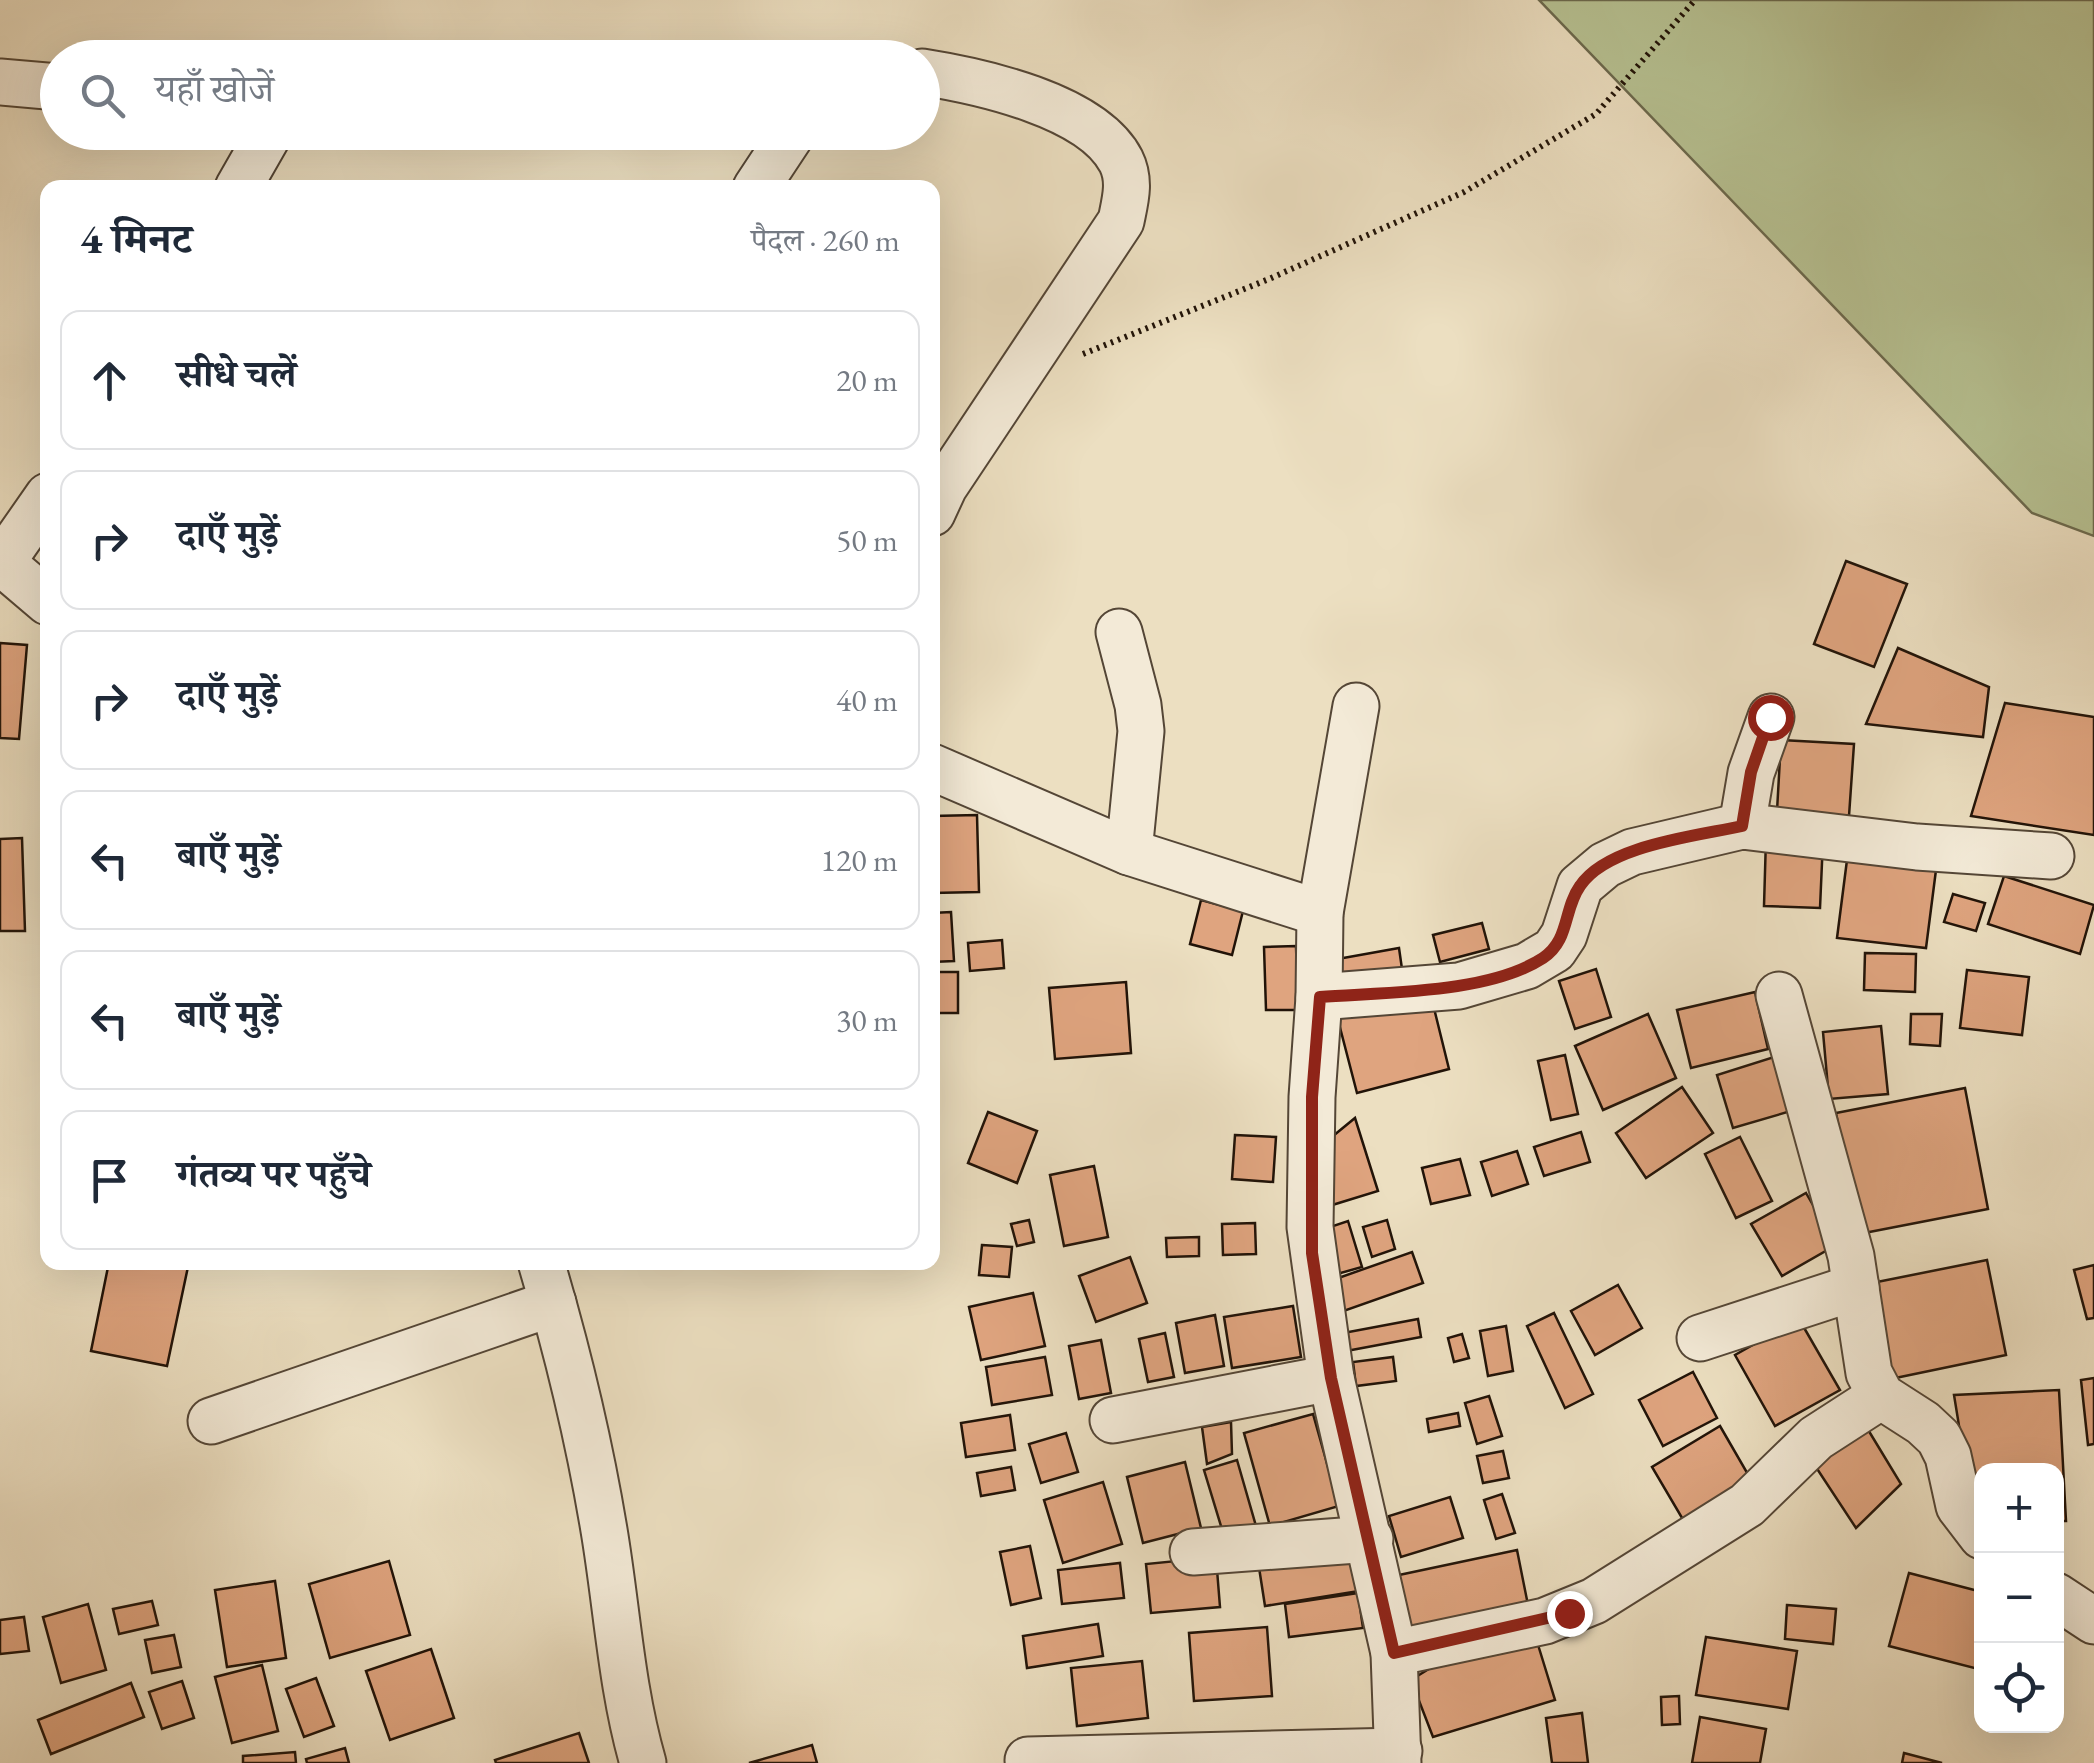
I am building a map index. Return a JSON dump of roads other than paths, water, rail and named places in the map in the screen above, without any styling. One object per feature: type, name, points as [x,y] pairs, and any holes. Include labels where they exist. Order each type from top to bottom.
[{"type":"street","points":[[940,75],[1031,98],[1074,118],[1106,141],[1122,162],[1128,188],[1121,221],[940,496]]},
{"type":"street","points":[[0,82],[40,85]]},
{"type":"street","points":[[243,180],[260,150]]},
{"type":"street","points":[[761,180],[781,150]]},
{"type":"street","points":[[40,508],[1,564],[40,596]]},
{"type":"street","points":[[1119,632],[1141,731],[1130,852]]},
{"type":"street","points":[[1028,1760],[1398,1757],[1394,1653],[1331,1378],[1310,1227],[1320,913],[1356,706]]},
{"type":"street","points":[[1742,826],[1751,772],[1770,717]]},
{"type":"street","points":[[940,770],[1130,852],[1320,913]]},
{"type":"street","points":[[1320,997],[1459,986],[1528,966],[1554,950],[1564,935],[1580,886],[1605,864],[1632,852],[1742,826],[2051,856]]},
{"type":"street","points":[[1779,996],[1851,1256],[1869,1372],[1881,1396],[1924,1423],[1939,1438],[1948,1456],[1959,1506],[1974,1526]]},
{"type":"street","points":[[211,1420],[547,1283],[604,1529],[618,1637],[644,1763]]},
{"type":"street","points":[[1700,1338],[1856,1287]]},
{"type":"street","points":[[1114,1420],[1331,1378]]},
{"type":"street","points":[[1394,1653],[1545,1620],[1594,1600],[1748,1505],[1816,1438],[1881,1396]]},
{"type":"street","points":[[1193,1552],[1370,1539]]},
{"type":"street","points":[[2064,1601],[2094,1621]]}]
